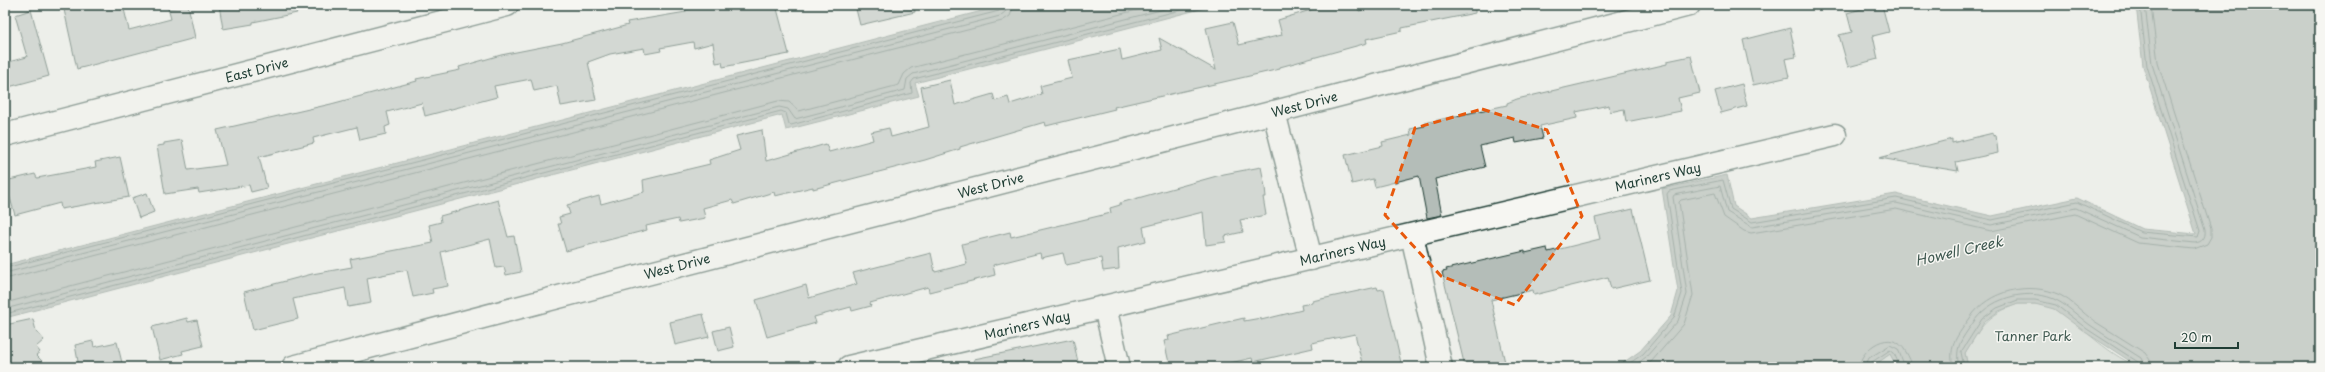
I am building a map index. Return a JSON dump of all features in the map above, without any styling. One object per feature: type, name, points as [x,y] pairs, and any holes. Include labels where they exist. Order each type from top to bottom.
[{"type":"street","name":"East Drive","points":[[5,135],[508,5]]},
{"type":"street","name":"West Drive","points":[[293,367],[627,278],[1688,5]]},
{"type":"street","points":[[1274,112],[1311,259]]},
{"type":"street","name":"Mariners Way","points":[[849,367],[1835,136]]},
{"type":"street","points":[[1412,235],[1441,367]]},
{"type":"street","points":[[1105,307],[1119,367]]},
{"type":"highlighted area","points":[[1482,109],[1547,130],[1582,216],[1515,305],[1441,276],[1385,215],[1415,128]]},
{"type":"green space","name":"Tanner Park","points":[[2018,304],[2041,305],[2054,309],[2108,350],[2131,363],[2142,367],[1968,367],[1965,353],[1980,329],[1986,322],[1999,312]]},
{"type":"green space","points":[[1890,354],[1897,367],[1872,367]]},
{"type":"water","points":[[1005,5],[1216,5],[915,83],[919,96],[786,130],[782,115],[5,318],[5,265]]},
{"type":"water","name":"Howell Creek","points":[[2136,5],[2320,5],[2320,367],[2139,367],[2085,332],[2054,309],[2035,304],[2018,304],[1999,311],[1985,321],[1965,353],[1968,367],[1897,367],[1890,354],[1872,367],[1617,367],[1640,351],[1671,316],[1678,291],[1662,189],[1727,175],[1734,206],[1752,218],[1896,194],[1992,216],[2077,198],[2142,229],[2196,234],[2143,66]]},
{"type":"building","points":[[63,5],[123,5],[129,30],[171,19],[168,8],[188,5],[195,38],[77,69]]},
{"type":"building","points":[[219,5],[297,5],[297,13],[253,22],[253,24],[223,29]]},
{"type":"building","points":[[707,5],[776,5],[789,54],[723,67],[722,62],[716,63],[713,43],[694,48],[693,42],[660,48],[661,51],[645,54],[644,48],[610,54],[588,62],[596,100],[561,106],[557,86],[534,91],[531,79],[494,86],[497,97],[425,116],[422,103],[387,112],[390,125],[385,127],[386,134],[360,140],[357,127],[313,138],[314,143],[259,157],[267,188],[251,192],[249,185],[199,193],[198,189],[165,194],[157,146],[164,145],[164,143],[182,140],[188,170],[226,165],[217,130],[331,104],[417,81],[416,79],[460,70],[459,67],[501,55],[562,43],[628,25],[627,22],[686,12],[685,10]]},
{"type":"building","points":[[855,5],[914,5],[915,12],[860,25]]},
{"type":"building","points":[[1327,5],[1357,5],[1359,11],[1388,5],[1475,5],[1475,13],[1402,28],[1402,31],[1366,39],[1367,43],[1280,67],[1280,69],[1114,107],[1115,109],[1046,126],[1045,122],[960,147],[960,149],[925,160],[813,189],[813,187],[775,196],[774,192],[734,204],[732,200],[703,208],[705,218],[679,223],[678,219],[646,226],[647,230],[566,251],[558,224],[561,224],[559,217],[570,214],[567,205],[599,196],[601,204],[644,192],[643,180],[710,164],[709,160],[740,150],[736,136],[762,130],[766,161],[826,144],[829,152],[873,140],[871,132],[889,128],[891,137],[929,127],[921,87],[950,80],[955,105],[993,94],[995,101],[1008,97],[1010,104],[1042,94],[1040,86],[1072,78],[1068,60],[1120,49],[1122,60],[1162,50],[1159,38],[1216,70],[1206,28],[1233,22],[1239,45],[1282,35],[1278,20]]},
{"type":"building","points":[[1876,5],[1882,5],[1889,32],[1873,36],[1878,59],[1848,67],[1839,35],[1852,32],[1847,13]]},
{"type":"building","points":[[31,10],[49,76],[5,88],[5,63],[27,57],[15,15]]},
{"type":"building","points":[[1790,28],[1796,57],[1785,59],[1789,77],[1753,85],[1743,40]]},
{"type":"building","points":[[1691,56],[1700,93],[1678,98],[1681,111],[1626,122],[1624,109],[1610,112],[1609,105],[1576,112],[1577,118],[1540,126],[1543,138],[1516,143],[1515,138],[1480,146],[1485,167],[1435,179],[1442,215],[1427,218],[1419,176],[1375,187],[1373,179],[1352,184],[1345,155],[1383,146],[1382,142],[1411,135],[1410,129],[1425,126],[1424,123],[1507,105],[1507,103],[1517,99],[1667,64],[1667,61]]},
{"type":"building","points":[[1742,84],[1747,106],[1721,113],[1715,91]]},
{"type":"building","points":[[1993,133],[1993,136],[1996,135],[1998,153],[1956,162],[1958,171],[1879,158],[1952,139],[1952,143]]},
{"type":"building","points":[[120,157],[129,197],[61,209],[60,203],[15,215],[5,181],[35,174],[37,178],[96,167],[95,162]]},
{"type":"building","points":[[1261,167],[1265,187],[1266,197],[1263,197],[1266,215],[1240,220],[1243,232],[1225,236],[1226,242],[1206,245],[1203,212],[1143,227],[1146,241],[1118,248],[1119,269],[1103,271],[1101,258],[1066,265],[1063,253],[1041,258],[1040,253],[993,265],[995,275],[929,292],[928,287],[870,303],[871,306],[852,311],[851,307],[814,317],[816,323],[767,337],[756,300],[806,285],[809,298],[857,284],[853,273],[931,253],[935,272],[967,264],[962,244],[1010,232],[1011,237],[1111,213],[1110,208],[1120,205],[1120,203],[1224,174]]},
{"type":"building","points":[[147,193],[154,212],[139,218],[132,198]]},
{"type":"building","points":[[498,200],[508,237],[514,236],[521,272],[506,275],[504,267],[496,268],[490,239],[441,252],[448,286],[432,289],[433,293],[413,297],[407,270],[367,278],[371,303],[348,307],[345,288],[293,299],[298,319],[253,330],[244,292],[312,274],[352,267],[350,259],[433,243],[429,225],[441,222],[440,216]]},
{"type":"building","points":[[1633,209],[1650,280],[1611,289],[1608,277],[1534,295],[1533,290],[1491,300],[1506,367],[1465,367],[1442,272],[1447,271],[1446,269],[1525,251],[1525,253],[1547,248],[1548,252],[1600,239],[1595,218]]},
{"type":"building","points":[[1377,287],[1378,290],[1384,289],[1402,367],[1363,367],[1355,334],[1312,343],[1313,348],[1253,362],[1252,358],[1213,367],[1170,367],[1164,341],[1169,340],[1168,336],[1244,318],[1244,321],[1261,318],[1261,320],[1302,310],[1301,305],[1312,303],[1312,301]]},
{"type":"building","points":[[703,314],[709,337],[675,345],[670,322]]},
{"type":"building","points":[[187,318],[188,322],[197,320],[203,346],[182,351],[183,354],[160,360],[152,327]]},
{"type":"building","points":[[33,319],[36,331],[44,340],[36,347],[40,352],[36,355],[48,367],[5,367],[5,325]]},
{"type":"building","points":[[729,327],[734,347],[718,351],[713,331]]},
{"type":"building","points":[[1073,339],[1079,367],[975,367],[974,359]]},
{"type":"building","points":[[93,341],[94,347],[117,342],[123,367],[79,367],[75,345]]}]
